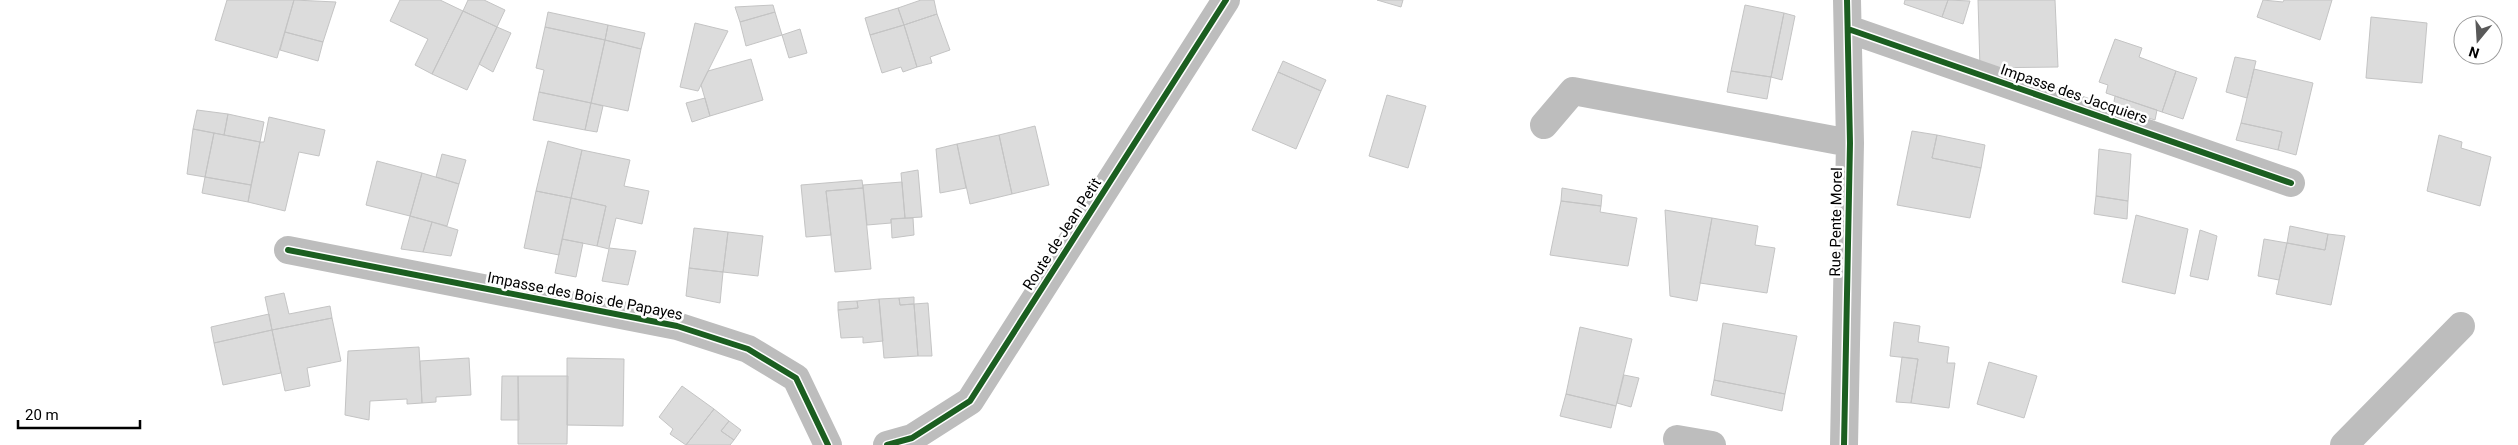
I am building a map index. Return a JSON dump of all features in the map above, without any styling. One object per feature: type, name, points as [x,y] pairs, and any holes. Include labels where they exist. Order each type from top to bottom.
[{"type":"street","name":"Route de Jean Petit","points":[[887,445],[912,438],[970,401],[1226,0]]},
{"type":"street","name":"Rue Pente Morel","points":[[1844,445],[1850,143],[1847,0]]},
{"type":"street","name":"Impasse des Jacquiers","points":[[1848,29],[2291,183]]},
{"type":"street","points":[[1544,125],[1573,91],[1850,143]]},
{"type":"street","name":"Impasse des Bois de Papayes","points":[[288,250],[676,326],[748,349],[796,378],[828,445]]},
{"type":"street","points":[[2344,445],[2461,326]]},
{"type":"street","points":[[1677,438],[1712,445]]},
{"type":"building","points":[[227,0],[294,0],[277,58],[215,40]]},
{"type":"building","points":[[294,0],[336,2],[323,42],[285,32]]},
{"type":"building","points":[[400,0],[440,0],[463,11],[432,74],[415,65],[428,39],[390,21]]},
{"type":"building","points":[[468,0],[484,0],[505,10],[497,27],[463,11]]},
{"type":"building","points":[[921,0],[934,0],[937,14],[904,25],[898,8]]},
{"type":"building","points":[[1377,0],[1403,0],[1401,7]]},
{"type":"building","points":[[1905,0],[1948,0],[1942,17],[1904,4]]},
{"type":"building","points":[[1948,0],[1970,1],[1963,24],[1942,17]]},
{"type":"building","points":[[1978,0],[2055,0],[2058,67],[1980,68]]},
{"type":"building","points":[[2263,0],[2283,2],[2284,0],[2332,0],[2320,40],[2257,17]]},
{"type":"building","points":[[773,5],[775,12],[740,22],[735,7]]},
{"type":"building","points":[[1745,5],[1784,13],[1771,77],[1731,71]]},
{"type":"building","points":[[898,8],[904,25],[870,35],[865,18]]},
{"type":"building","points":[[463,11],[497,27],[467,90],[432,74]]},
{"type":"building","points":[[548,12],[608,25],[605,40],[545,27]]},
{"type":"building","points":[[775,12],[782,35],[746,46],[740,22]]},
{"type":"building","points":[[1784,13],[1795,16],[1782,80],[1771,77]]},
{"type":"building","points":[[937,14],[950,50],[930,57],[932,63],[917,67],[904,25]]},
{"type":"building","points":[[2371,17],[2427,23],[2422,83],[2366,78]]},
{"type":"building","points":[[695,23],[728,31],[698,91],[680,87]]},
{"type":"building","points":[[608,25],[645,33],[641,49],[605,40]]},
{"type":"building","points":[[904,25],[917,67],[903,72],[901,67],[882,73],[870,35]]},
{"type":"building","points":[[497,27],[511,33],[493,72],[479,64]]},
{"type":"building","points":[[545,27],[605,40],[591,103],[539,92],[544,70],[536,68]]},
{"type":"building","points":[[800,29],[807,53],[789,58],[782,35]]},
{"type":"building","points":[[285,32],[323,42],[318,61],[280,50]]},
{"type":"building","points":[[2115,39],[2142,48],[2139,57],[2176,71],[2162,112],[2106,93],[2108,85],[2099,82]]},
{"type":"building","points":[[605,40],[641,49],[628,111],[591,103]]},
{"type":"building","points":[[2235,57],[2256,61],[2247,98],[2226,92]]},
{"type":"building","points":[[751,59],[763,100],[710,116],[701,85],[708,71]]},
{"type":"building","points":[[1283,61],[1326,80],[1321,91],[1278,72]]},
{"type":"building","points":[[2254,69],[2313,83],[2296,155],[2278,150],[2282,132],[2241,123]]},
{"type":"building","points":[[1731,71],[1771,77],[1767,99],[1727,92]]},
{"type":"building","points":[[2176,71],[2197,78],[2183,119],[2162,112]]},
{"type":"building","points":[[1278,72],[1321,91],[1296,149],[1252,130]]},
{"type":"building","points":[[539,92],[591,103],[585,130],[533,120]]},
{"type":"building","points":[[1387,95],[1426,106],[1408,168],[1369,156]]},
{"type":"building","points":[[2115,96],[2157,110],[2155,120],[2113,107]]},
{"type":"building","points":[[705,98],[710,116],[692,122],[686,103]]},
{"type":"building","points":[[591,103],[603,106],[597,132],[585,130]]},
{"type":"building","points":[[197,110],[228,114],[224,135],[193,129]]},
{"type":"building","points":[[228,114],[264,122],[260,142],[224,135]]},
{"type":"building","points":[[269,117],[325,130],[319,156],[299,152],[285,211],[248,202],[260,142],[264,142]]},
{"type":"building","points":[[2241,123],[2282,132],[2278,150],[2236,140]]},
{"type":"building","points":[[1035,126],[1049,185],[1012,194],[999,135]]},
{"type":"building","points":[[193,129],[214,133],[205,177],[187,174]]},
{"type":"building","points":[[1912,131],[1937,135],[1932,158],[1981,168],[1970,218],[1897,205]]},
{"type":"building","points":[[214,133],[260,142],[251,185],[205,177]]},
{"type":"building","points":[[999,135],[1012,194],[970,204],[957,144]]},
{"type":"building","points":[[1937,135],[1985,145],[1981,168],[1932,158]]},
{"type":"building","points":[[2439,135],[2462,142],[2461,148],[2491,157],[2480,206],[2427,191]]},
{"type":"building","points":[[548,141],[582,150],[571,198],[536,191]]},
{"type":"building","points":[[957,144],[966,188],[940,193],[936,149]]},
{"type":"building","points":[[2099,149],[2131,154],[2128,201],[2096,196]]},
{"type":"building","points":[[582,150],[630,160],[624,186],[649,191],[642,224],[616,218],[609,248],[636,251],[628,285],[602,281],[609,249],[597,246],[606,206],[571,198]]},
{"type":"building","points":[[442,154],[466,160],[459,184],[436,177]]},
{"type":"building","points":[[377,161],[422,173],[410,216],[366,205]]},
{"type":"building","points":[[918,170],[922,217],[905,218],[901,173]]},
{"type":"building","points":[[422,173],[459,184],[447,226],[410,216]]},
{"type":"building","points":[[205,177],[251,185],[248,202],[202,193]]},
{"type":"building","points":[[862,180],[863,188],[826,191],[831,235],[806,237],[801,185]]},
{"type":"building","points":[[902,182],[905,218],[891,219],[891,223],[867,225],[863,185]]},
{"type":"building","points":[[863,188],[871,269],[835,272],[826,191]]},
{"type":"building","points":[[1562,188],[1602,195],[1601,206],[1561,201]]},
{"type":"building","points":[[536,191],[571,198],[559,255],[524,248]]},
{"type":"building","points":[[2096,196],[2128,201],[2127,219],[2094,214]]},
{"type":"building","points":[[571,198],[606,206],[597,246],[562,239]]},
{"type":"building","points":[[1561,201],[1601,206],[1600,212],[1637,218],[1628,266],[1550,255]]},
{"type":"building","points":[[1665,210],[1712,218],[1697,301],[1670,296]]},
{"type":"building","points":[[2136,215],[2188,229],[2175,294],[2122,282]]},
{"type":"building","points":[[410,216],[432,222],[423,252],[401,249]]},
{"type":"building","points":[[913,218],[914,235],[892,238],[891,219]]},
{"type":"building","points":[[1712,218],[1758,226],[1755,245],[1775,248],[1767,293],[1700,283]]},
{"type":"building","points":[[432,222],[458,230],[451,256],[423,252]]},
{"type":"building","points":[[2290,226],[2328,234],[2325,250],[2287,243]]},
{"type":"building","points":[[694,228],[728,232],[723,272],[689,268]]},
{"type":"building","points":[[2200,230],[2217,236],[2208,280],[2190,276]]},
{"type":"building","points":[[728,232],[763,236],[758,276],[723,272]]},
{"type":"building","points":[[2328,234],[2345,236],[2331,305],[2276,294],[2287,243],[2325,250]]},
{"type":"building","points":[[562,239],[583,243],[576,277],[555,273]]},
{"type":"building","points":[[2264,239],[2287,243],[2279,280],[2258,276]]},
{"type":"building","points":[[689,268],[723,272],[720,303],[686,296]]},
{"type":"building","points":[[284,293],[289,314],[330,306],[332,318],[272,330],[265,297]]},
{"type":"building","points":[[914,297],[914,304],[900,305],[899,298]]},
{"type":"building","points":[[899,298],[900,305],[914,304],[918,356],[884,358],[879,299]]},
{"type":"building","points":[[879,299],[883,341],[863,343],[863,337],[841,338],[838,310],[858,308],[857,301]]},
{"type":"building","points":[[857,301],[858,308],[838,310],[838,302]]},
{"type":"building","points":[[928,303],[932,356],[918,356],[914,304]]},
{"type":"building","points":[[269,314],[272,330],[214,343],[211,327]]},
{"type":"building","points":[[332,318],[341,361],[307,368],[310,386],[285,391],[272,330]]},
{"type":"building","points":[[1894,322],[1920,326],[1918,342],[1949,347],[1947,363],[1955,363],[1949,408],[1911,403],[1918,359],[1890,356]]},
{"type":"building","points":[[1723,323],[1797,336],[1785,394],[1714,380]]},
{"type":"building","points":[[1580,327],[1632,339],[1616,406],[1566,394]]},
{"type":"building","points":[[272,330],[281,373],[223,385],[214,343]]},
{"type":"building","points":[[419,347],[422,403],[407,404],[407,399],[370,401],[369,420],[345,415],[348,351]]},
{"type":"building","points":[[1902,357],[1918,359],[1911,403],[1896,402]]},
{"type":"building","points":[[469,358],[471,395],[436,397],[436,402],[422,403],[420,361]]},
{"type":"building","points":[[567,358],[624,359],[623,426],[567,425]]},
{"type":"building","points":[[1989,362],[2037,376],[2024,418],[1977,404]]},
{"type":"building","points":[[1624,375],[1639,378],[1631,407],[1617,403]]},
{"type":"building","points":[[502,376],[518,376],[519,420],[501,420]]},
{"type":"building","points":[[518,376],[568,376],[567,444],[518,444]]},
{"type":"building","points":[[1714,380],[1785,394],[1782,411],[1711,395]]},
{"type":"building","points":[[682,386],[714,409],[686,445],[670,434],[673,429],[659,417]]},
{"type":"building","points":[[1566,394],[1616,406],[1611,428],[1560,416]]},
{"type":"building","points":[[714,409],[729,421],[721,431],[734,440],[730,445],[686,445]]},
{"type":"building","points":[[729,421],[741,430],[734,440],[721,431]]},
{"type":"cycle path","points":[[887,445],[912,438],[970,401],[1226,0]]},
{"type":"cycle path","points":[[1844,445],[1850,143],[1847,0]]},
{"type":"cycle path","points":[[1848,29],[2291,183]]},
{"type":"cycle path","points":[[288,250],[677,326],[748,349],[796,378],[828,445]]}]
